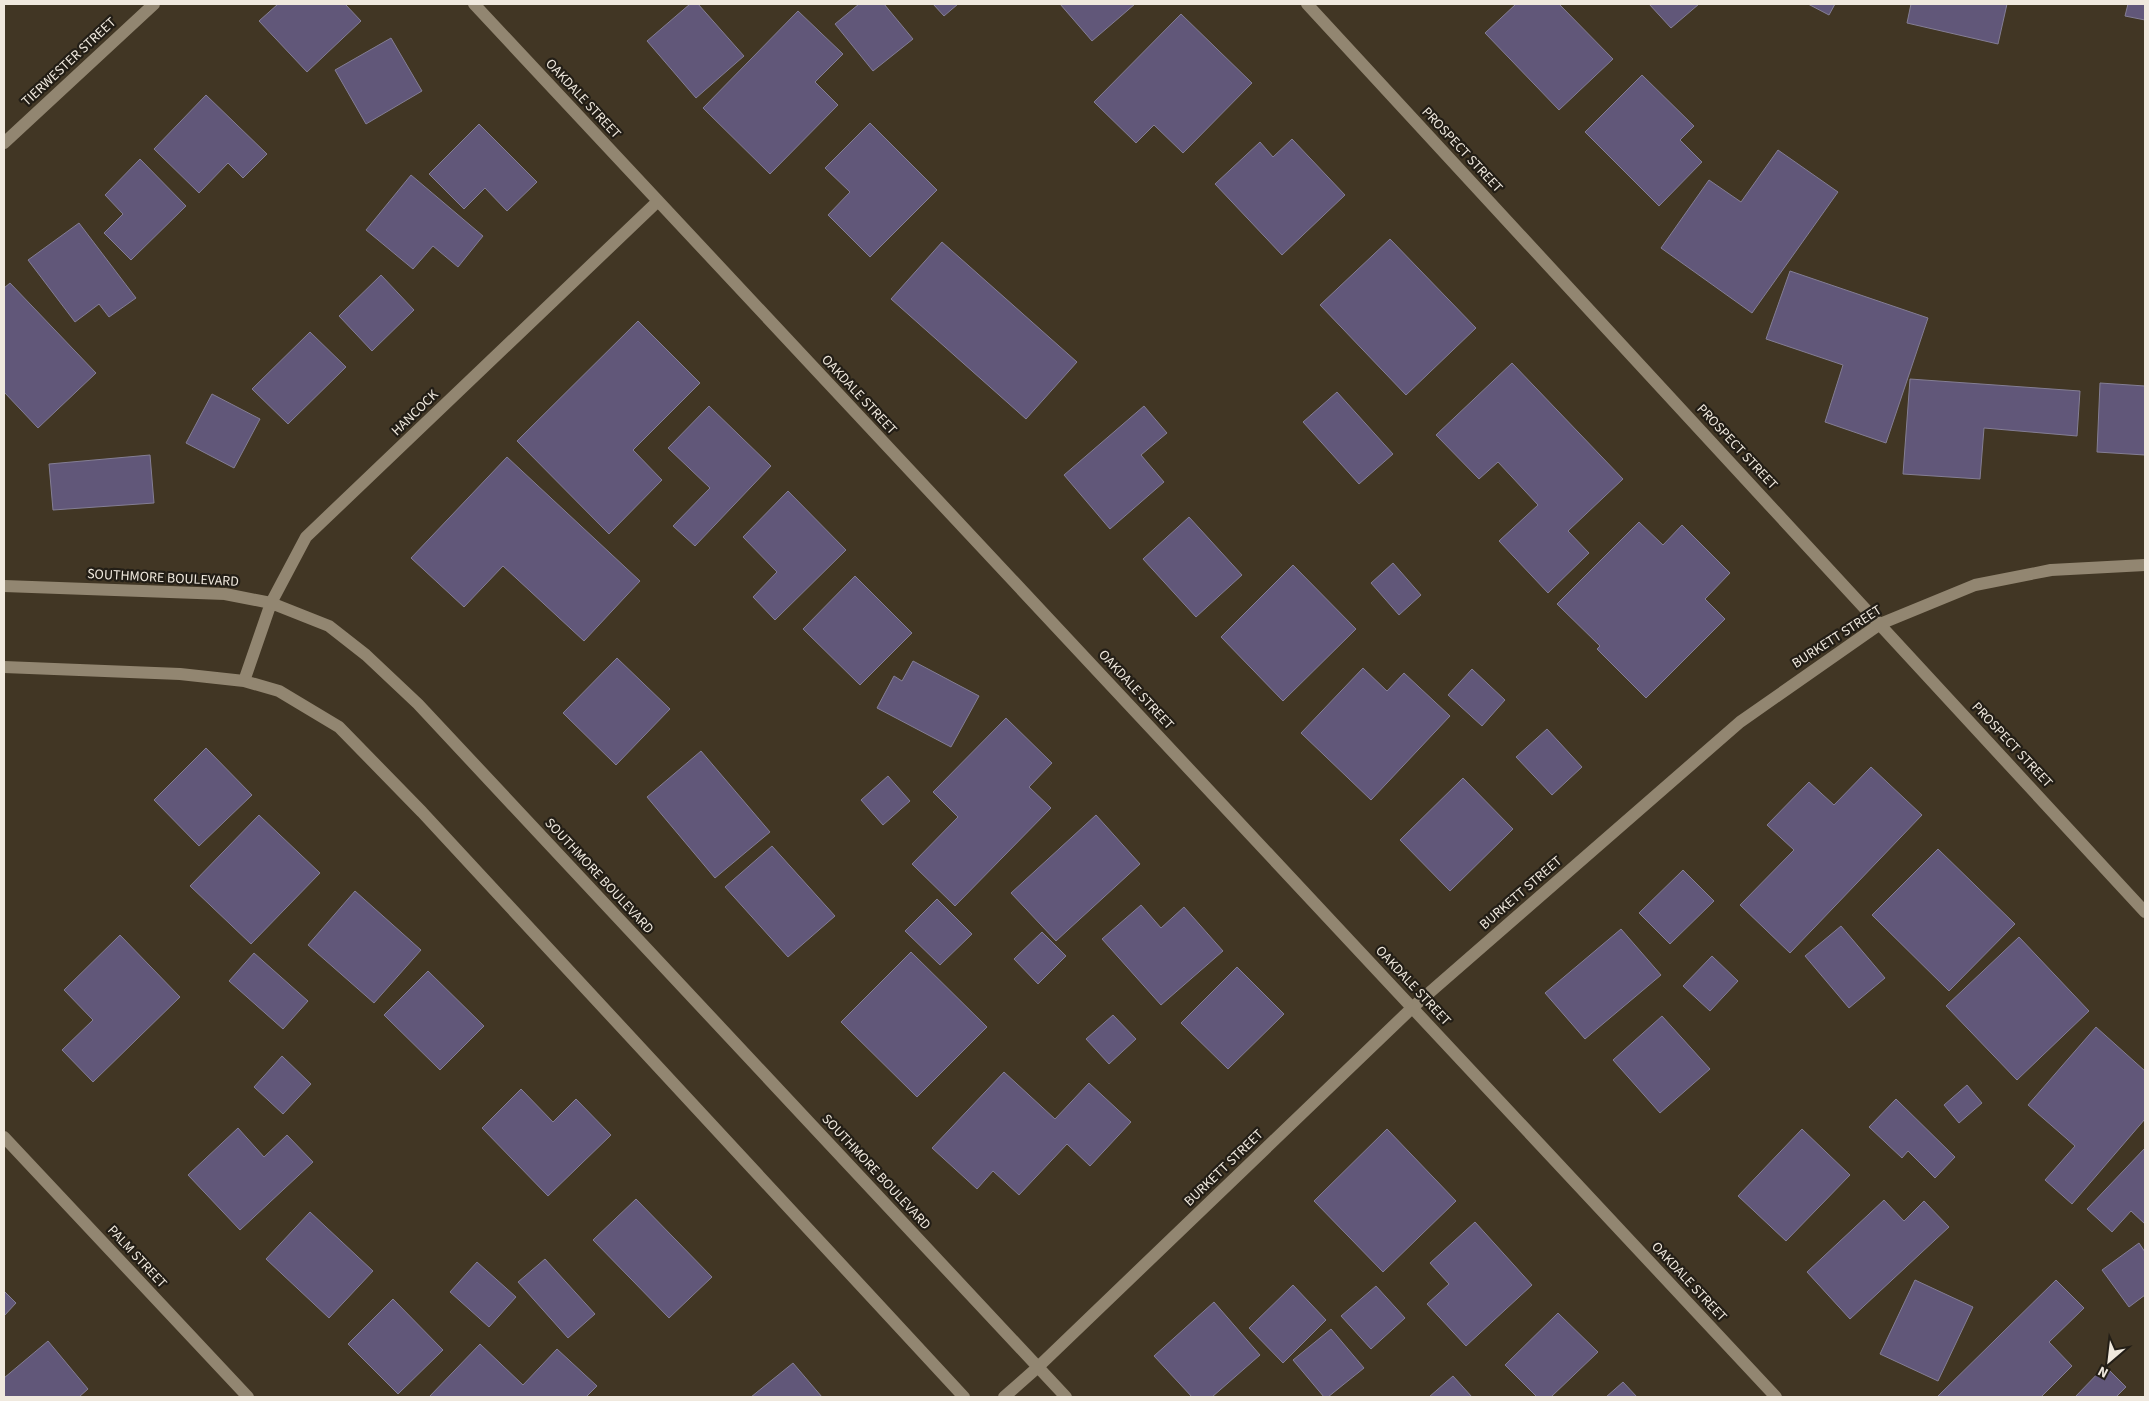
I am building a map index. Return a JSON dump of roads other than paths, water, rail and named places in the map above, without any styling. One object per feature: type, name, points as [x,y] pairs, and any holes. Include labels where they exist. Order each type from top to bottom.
[{"type":"street","name":"TIERWESTER STREET","points":[[4,143],[154,4]]},
{"type":"street","name":"OAKDALE STREET","points":[[474,4],[657,202],[1413,1007],[1776,1397]]},
{"type":"street","name":"PROSPECT STREET","points":[[1307,4],[2145,912]]},
{"type":"street","name":"HANCOCK","points":[[244,681],[271,602],[306,537],[657,202]]},
{"type":"street","name":"BURKETT STREET","points":[[1004,1397],[1038,1367],[1413,1007],[1740,722],[1880,624],[1975,585],[2051,570],[2145,565]]},
{"type":"street","name":"SOUTHMORE BOULEVARD","points":[[4,586],[225,594],[271,602],[329,626],[366,655],[418,704],[1066,1397]]},
{"type":"street","points":[[4,667],[180,674],[244,681],[280,691],[339,727],[422,812],[964,1397]]},
{"type":"street","name":"PALM STREET","points":[[4,1137],[248,1397]]}]
